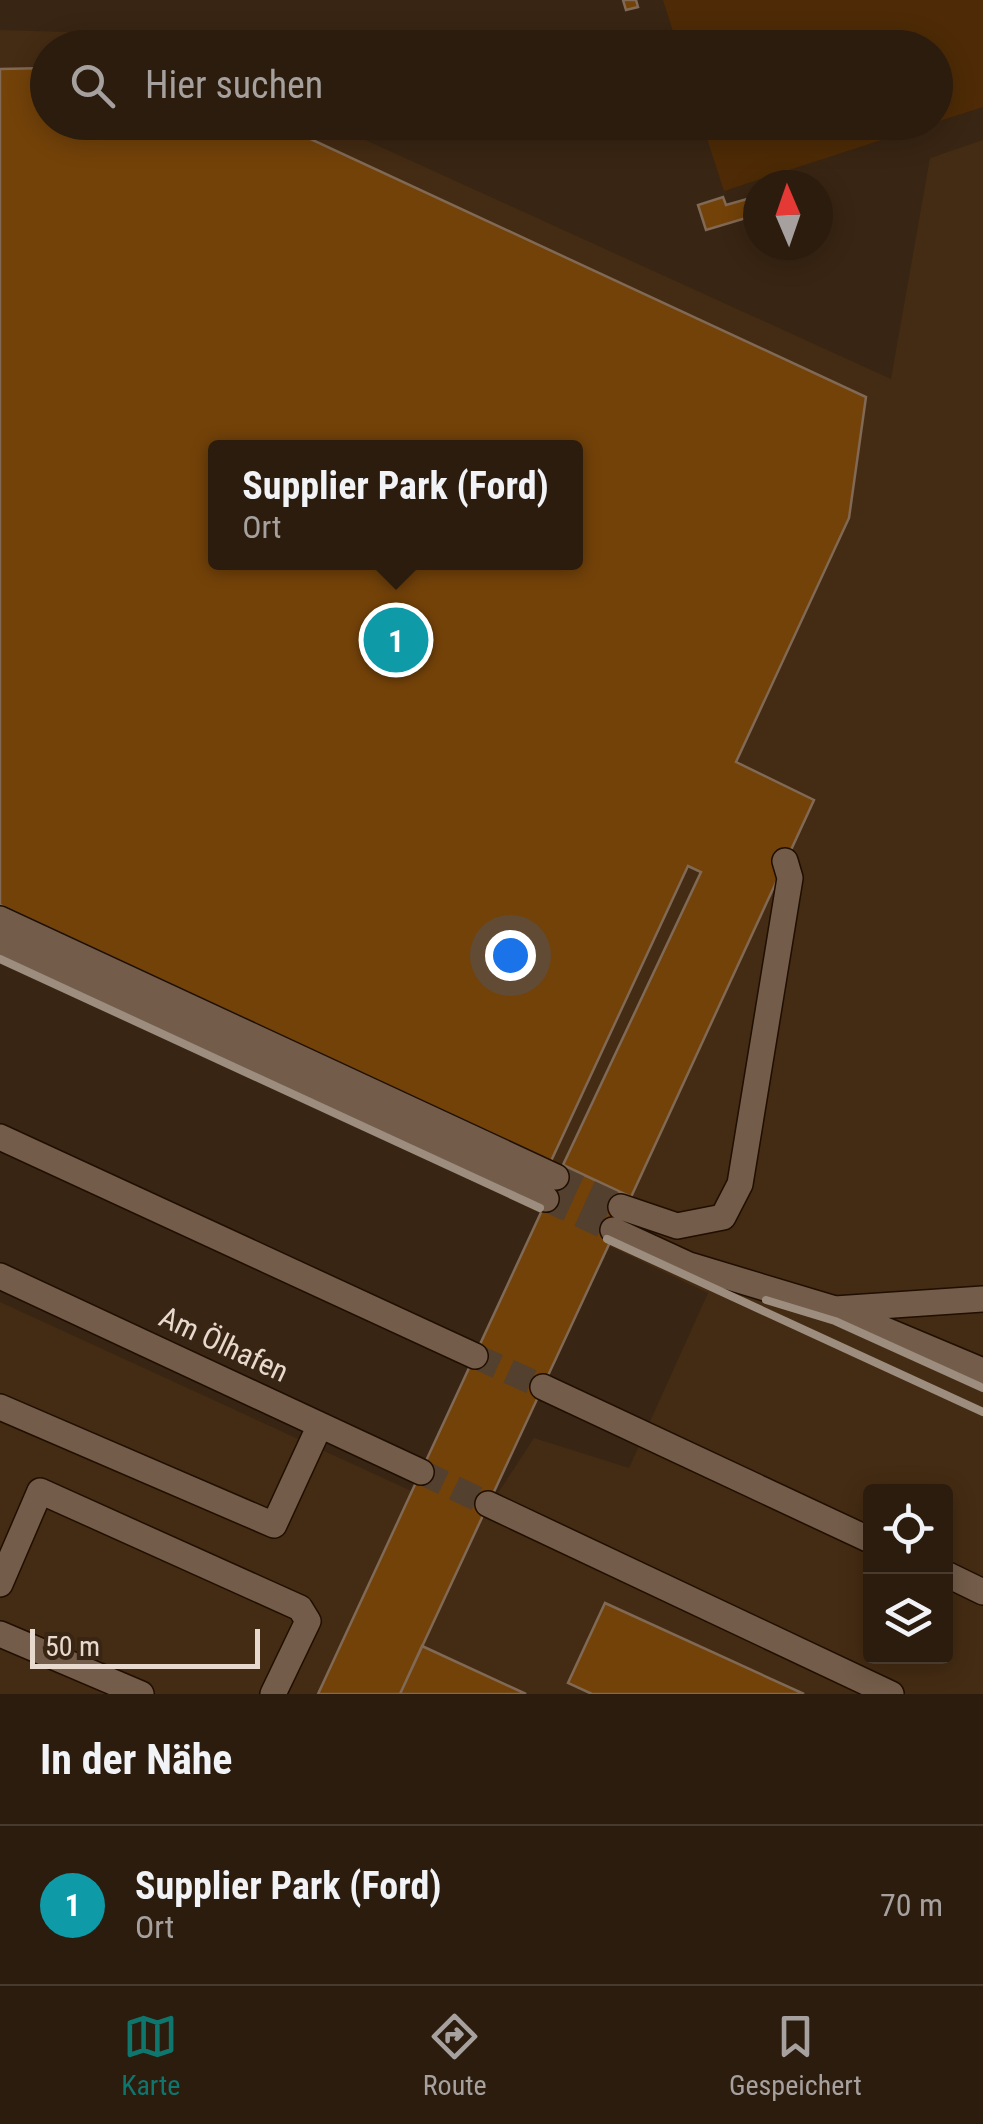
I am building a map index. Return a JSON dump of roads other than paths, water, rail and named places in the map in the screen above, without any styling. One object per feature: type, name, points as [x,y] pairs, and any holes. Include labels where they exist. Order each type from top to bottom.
[{"type":"lane","points":[[785,861],[790,878],[740,1184],[731,1206],[723,1218],[677,1226],[617,1219],[689,1265],[836,1309],[983,1371]]},
{"type":"lane","points":[[0,919],[551,1188],[0,944]]},
{"type":"lane","points":[[0,1138],[475,1356]]},
{"type":"lane","name":"Am Ölhafen","points":[[0,1276],[421,1472]]},
{"type":"lane","points":[[836,1309],[983,1299]]},
{"type":"lane","points":[[542,1387],[863,1537]]},
{"type":"lane","points":[[0,1407],[274,1525],[320,1424]]},
{"type":"lane","points":[[0,1584],[40,1491],[300,1608],[308,1620],[273,1694]]},
{"type":"lane","points":[[488,1504],[890,1694]]},
{"type":"lane","points":[[953,1577],[983,1592]]},
{"type":"lane","points":[[0,1634],[141,1694]]},
{"type":"tunnel","points":[[556,1177],[621,1207]]},
{"type":"tunnel","points":[[546,1199],[613,1230]]},
{"type":"tunnel","points":[[475,1356],[543,1387]]},
{"type":"tunnel","points":[[421,1472],[488,1504]]},
{"type":"railway","points":[[0,959],[540,1208]]},
{"type":"railway","points":[[607,1239],[983,1412]]},
{"type":"railway","points":[[766,1300],[835,1321],[983,1388]]},
{"type":"place","name":"Supplier Park (Ford)","points":[[396,640]]}]
